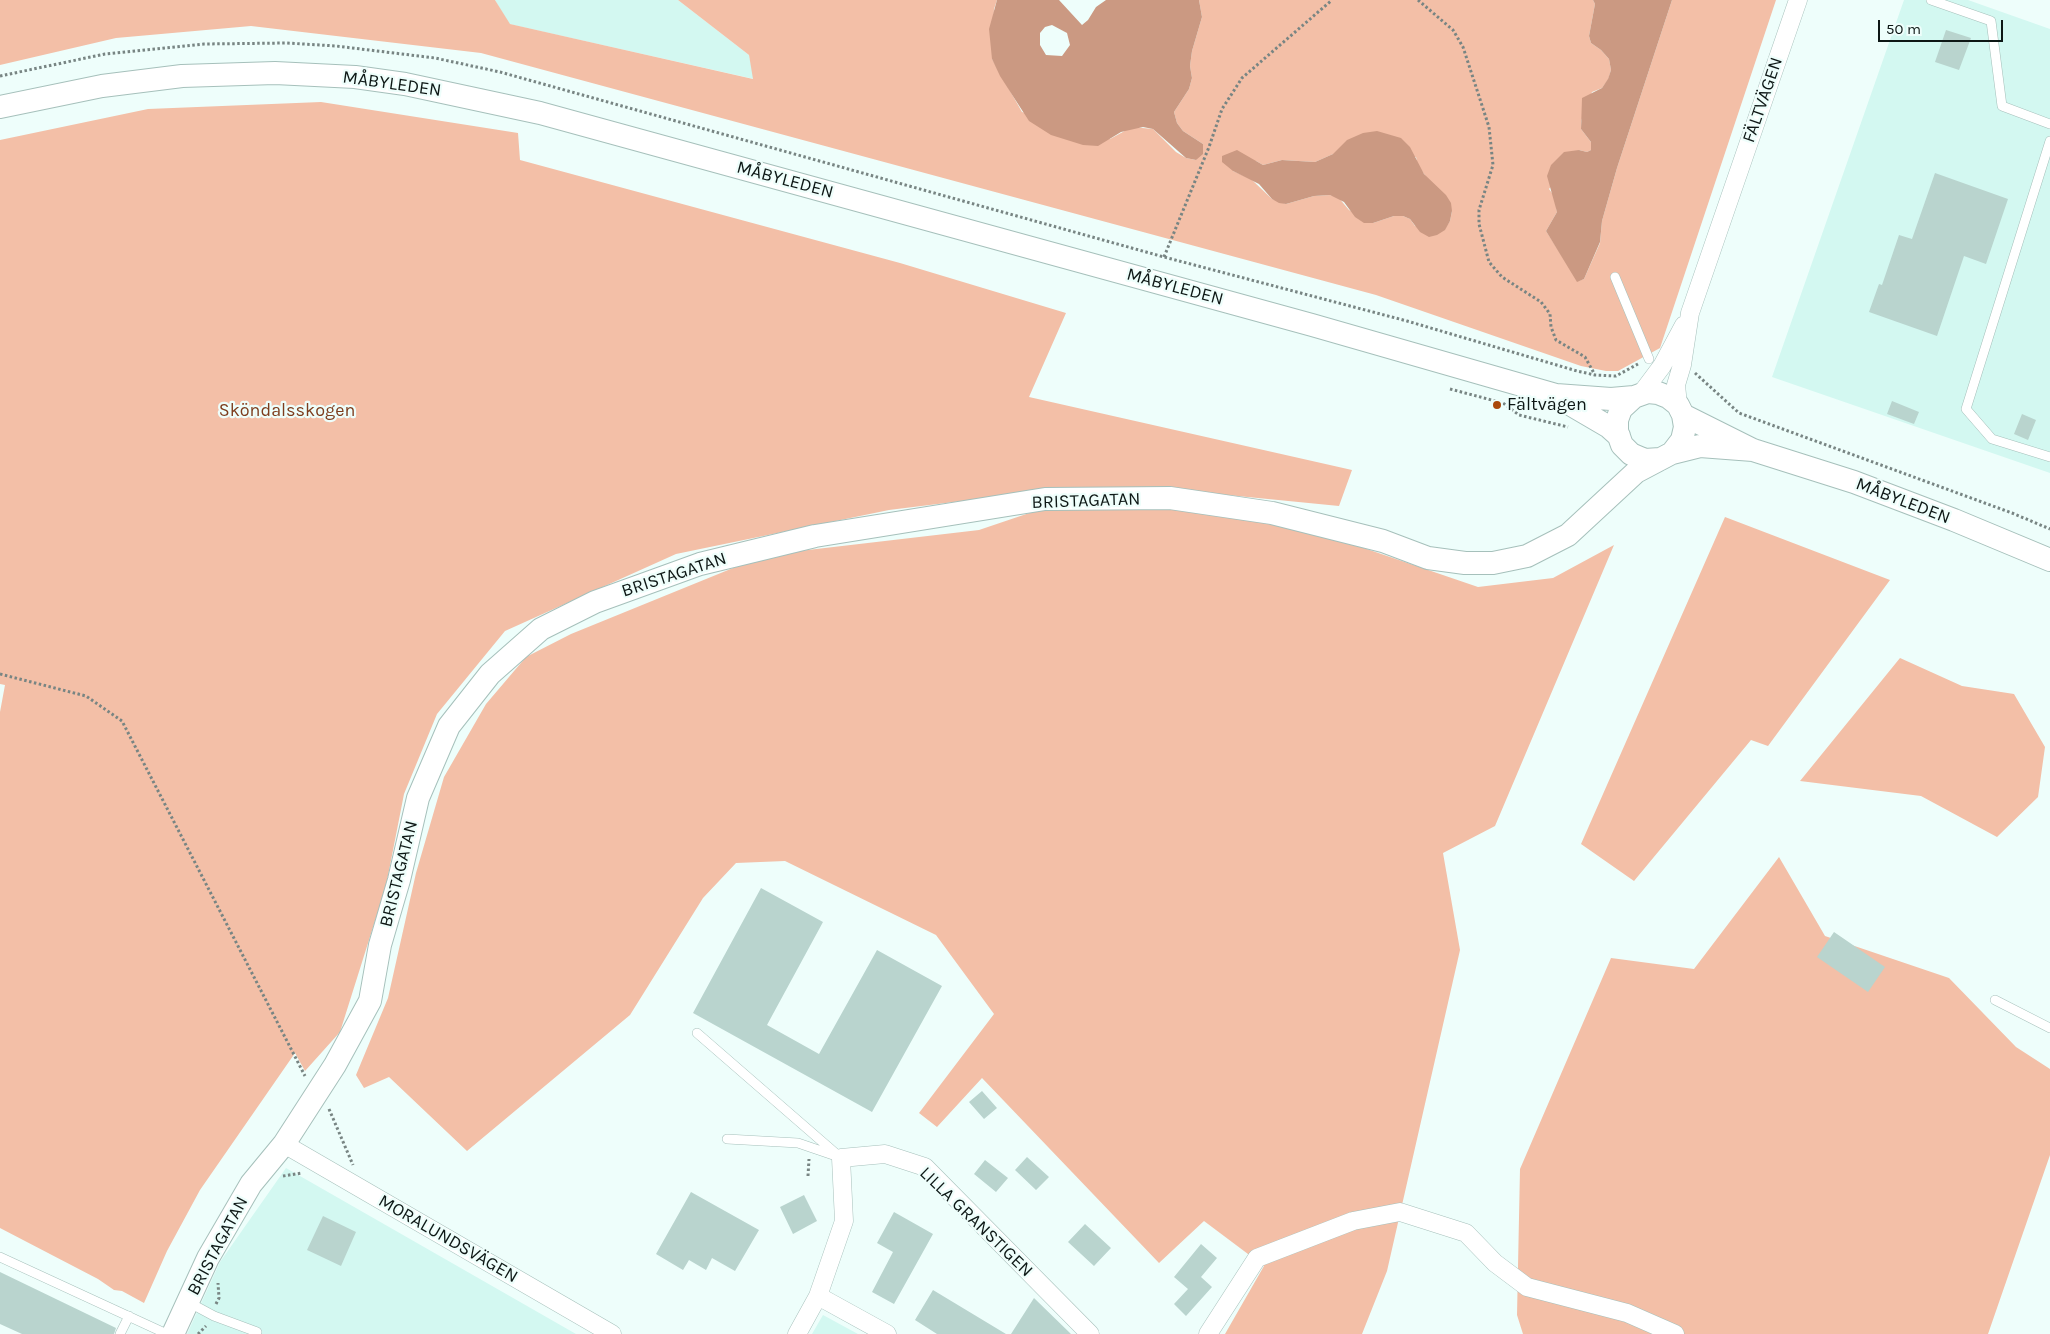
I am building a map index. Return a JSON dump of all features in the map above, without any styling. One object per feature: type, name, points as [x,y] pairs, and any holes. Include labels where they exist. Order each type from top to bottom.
[{"type":"street","name":"FÄLTVÄGEN","points":[[1637,396],[1662,366],[1690,313],[1798,0]]},
{"type":"street","name":"MÅBYLEDEN","points":[[0,107],[102,86],[182,76],[223,74],[275,73],[355,77],[451,92],[540,113],[1292,320],[1556,395],[1611,399],[1658,393],[1668,397],[1680,410],[1753,450],[1854,482],[1954,520],[2050,560]]},
{"type":"street","name":"FÄLTVÄGEN","points":[[1680,410],[1676,385],[1682,366],[1690,313]]},
{"type":"street","name":"MÅBYLEDEN","points":[[1556,395],[1609,427],[1631,454],[1645,460],[1700,446],[1753,450]]},
{"type":"street","points":[[1621,440],[1617,420],[1621,409],[1637,396]]},
{"type":"street","points":[[1666,456],[1682,440],[1685,427],[1680,410]]},
{"type":"street","name":"BRISTAGATAN","points":[[1596,510],[1612,483],[1621,440]]},
{"type":"street","name":"BRISTAGATAN","points":[[173,1334],[208,1258],[251,1184],[284,1144],[315,1096],[370,1002],[380,945],[399,880],[418,798],[449,726],[490,674],[541,629],[595,602],[700,564],[815,536],[1045,499],[1170,498],[1272,513],[1383,541],[1428,558],[1465,563],[1493,563],[1527,556],[1568,535],[1636,472],[1666,456]]},
{"type":"street","name":"MORALUNDSVÄGEN","points":[[284,1144],[612,1334]]},
{"type":"street","name":"LILLA GRANSTIGEN","points":[[841,1158],[885,1154],[924,1167],[1090,1334]]},
{"type":"street","points":[[797,1334],[818,1296],[844,1221],[841,1158]]},
{"type":"street","points":[[1208,1334],[1256,1258],[1353,1221],[1400,1212],[1466,1233],[1495,1263],[1527,1287],[1627,1313],[1675,1334]]},
{"type":"street","points":[[818,1296],[887,1334]]},
{"type":"lane","points":[[1931,0],[1991,21],[2002,106],[2050,124]]},
{"type":"lane","points":[[2050,142],[1966,409],[1992,439],[2050,457]]},
{"type":"lane","points":[[1615,277],[1649,359]]},
{"type":"lane","points":[[1995,1000],[2050,1028]]},
{"type":"lane","points":[[697,1033],[841,1158]]},
{"type":"lane","points":[[727,1139],[798,1143],[841,1158]]},
{"type":"lane","points":[[0,1258],[167,1334]]},
{"type":"lane","points":[[188,1302],[211,1314],[257,1332]]},
{"type":"lane","points":[[120,1334],[129,1316]]},
{"type":"path","points":[[1164,257],[1209,147],[1222,109],[1242,78],[1332,0]]},
{"type":"path","points":[[1418,0],[1453,30],[1463,46],[1489,127],[1493,165],[1479,210],[1479,224],[1489,262],[1502,277],[1541,302],[1550,314],[1550,327],[1556,340],[1585,356],[1595,375]]},
{"type":"path","points":[[1450,389],[1503,403],[1519,415],[1576,429]]},
{"type":"path","points":[[1754,418],[2012,513],[2050,529]]},
{"type":"path","points":[[0,674],[86,696],[122,721],[315,1096],[328,1108],[356,1172]]},
{"type":"path","points":[[280,1177],[292,1173],[306,1173]]},
{"type":"path","points":[[198,1334],[206,1325],[219,1298],[218,1280]]},
{"type":"shaded area","points":[[495,0],[678,0],[749,55],[754,79],[509,24]]},
{"type":"shaded area","points":[[997,0],[1059,0],[1082,25],[1088,20],[1096,7],[1106,0],[1199,0],[1202,17],[1192,51],[1190,66],[1192,78],[1189,89],[1174,112],[1177,123],[1183,131],[1203,144],[1203,154],[1196,160],[1186,158],[1153,129],[1143,127],[1121,132],[1098,146],[1083,145],[1051,135],[1029,121],[1000,76],[992,59],[989,29]],"holes":[[[1052,25],[1067,33],[1070,45],[1062,56],[1046,55],[1040,45],[1040,33],[1045,27]]]},
{"type":"shaded area","points":[[1593,0],[1672,0],[1617,168],[1602,221],[1600,242],[1584,279],[1577,282],[1546,231],[1557,212],[1547,176],[1551,165],[1564,152],[1579,150],[1587,152],[1591,150],[1591,142],[1581,129],[1582,98],[1602,88],[1611,70],[1609,59],[1591,43],[1589,36],[1595,4]]},
{"type":"shaded area","points":[[1904,0],[1968,0],[2050,29],[2050,473],[1772,377]]},
{"type":"shaded area","points":[[1377,131],[1401,138],[1410,147],[1424,174],[1446,195],[1451,203],[1452,211],[1450,221],[1445,230],[1429,237],[1420,232],[1410,219],[1403,216],[1394,216],[1373,223],[1364,223],[1355,217],[1344,202],[1330,195],[1314,196],[1286,204],[1279,203],[1272,199],[1259,184],[1233,171],[1222,162],[1222,156],[1237,150],[1263,165],[1282,160],[1315,162],[1333,154],[1347,140],[1363,133]]},
{"type":"shaded area","points":[[286,1168],[576,1334],[187,1334],[220,1262]]},
{"type":"shaded area","points":[[823,1315],[858,1334],[812,1334]]},
{"type":"green space","points":[[0,0],[495,0],[510,24],[753,79],[749,55],[678,0],[997,0],[994,9],[992,59],[1022,112],[1110,139],[1132,127],[1153,129],[1176,152],[1186,158],[1196,160],[1203,144],[1183,131],[1177,123],[1174,112],[1189,89],[1192,78],[1190,66],[1192,51],[1202,17],[1199,0],[1593,0],[1595,4],[1589,36],[1591,43],[1609,59],[1611,70],[1608,80],[1602,88],[1592,92],[1581,121],[1581,129],[1591,142],[1591,150],[1587,152],[1579,150],[1549,189],[1555,197],[1557,212],[1546,231],[1578,281],[1584,279],[1600,243],[1602,221],[1617,168],[1672,0],[1776,0],[1660,348],[1618,371],[1606,371],[1581,366],[1376,295],[481,53],[251,26],[116,38],[0,65]],"holes":[[[1333,154],[1416,157],[1418,166],[1452,211],[1450,221],[1444,230],[1415,226],[1410,219],[1403,216],[1394,216],[1373,223],[1349,210],[1338,197],[1330,195],[1314,196],[1286,204],[1272,199],[1251,179],[1233,171],[1256,161],[1263,165],[1282,160],[1315,162]]]},
{"type":"green space","name":"Sköndalsskogen","points":[[321,102],[518,133],[520,160],[900,263],[1066,313],[1029,397],[1352,470],[1339,506],[1197,492],[1051,490],[889,510],[676,554],[505,631],[437,714],[404,794],[386,886],[340,1032],[305,1071],[295,1053],[200,1190],[167,1251],[144,1303],[122,1291],[114,1290],[98,1279],[0,1228],[0,712],[5,685],[0,684],[0,140],[148,109]]},
{"type":"green space","points":[[1053,505],[1203,506],[1352,544],[1478,587],[1553,578],[1614,545],[1495,826],[1443,853],[1460,950],[1387,1271],[1362,1334],[1225,1334],[1264,1266],[1204,1221],[1159,1263],[982,1078],[937,1127],[919,1113],[994,1014],[936,935],[785,861],[736,863],[703,898],[630,1015],[467,1151],[389,1077],[364,1088],[356,1075],[388,998],[416,873],[444,777],[486,704],[526,657],[571,634],[765,555],[979,530]]},
{"type":"green space","points":[[1725,517],[1890,580],[1768,746],[1751,740],[1634,881],[1581,844]]},
{"type":"green space","points":[[1900,658],[1962,686],[2014,694],[2045,747],[2038,797],[1997,837],[1921,796],[1800,781]]},
{"type":"green space","points":[[1779,857],[1825,936],[1949,978],[2016,1047],[2050,1069],[2050,1155],[1988,1334],[1523,1334],[1517,1315],[1520,1169],[1611,958],[1694,969]]},
{"type":"building","points":[[1946,30],[1971,38],[1959,70],[1935,62]]},
{"type":"building","points":[[1935,173],[2008,199],[1986,264],[1964,256],[1937,336],[1869,312],[1879,284],[1882,285],[1899,235],[1912,239]]},
{"type":"building","points":[[1892,401],[1919,412],[1914,424],[1887,414]]},
{"type":"building","points":[[2022,414],[2036,420],[2028,440],[2014,434]]},
{"type":"building","points":[[761,888],[823,922],[767,1025],[819,1054],[877,950],[942,986],[872,1112],[693,1013]]},
{"type":"building","points":[[1834,932],[1885,967],[1868,992],[1817,957]]},
{"type":"building","points":[[982,1091],[997,1108],[984,1119],[969,1102]]},
{"type":"building","points":[[1027,1157],[1049,1177],[1036,1190],[1015,1170]]},
{"type":"building","points":[[985,1160],[1008,1178],[996,1192],[974,1174]]},
{"type":"building","points":[[691,1192],[759,1230],[735,1271],[712,1258],[706,1270],[689,1260],[683,1270],[656,1254]]},
{"type":"building","points":[[804,1195],[817,1221],[793,1234],[780,1207]]},
{"type":"building","points":[[894,1212],[933,1234],[894,1304],[872,1292],[893,1252],[877,1243]]},
{"type":"building","points":[[323,1216],[356,1232],[341,1266],[307,1250]]},
{"type":"building","points":[[1085,1224],[1111,1248],[1094,1266],[1068,1242]]},
{"type":"building","points":[[1201,1244],[1217,1258],[1201,1277],[1212,1287],[1186,1316],[1174,1304],[1188,1289],[1174,1277]]},
{"type":"building","points":[[0,1272],[116,1328],[114,1334],[22,1334],[0,1324]]},
{"type":"building","points":[[933,1290],[1006,1334],[937,1334],[915,1320]]},
{"type":"building","points":[[1034,1298],[1071,1334],[1011,1334]]},
{"type":"place","name":"Fältvägen","points":[[1497,405]]}]
